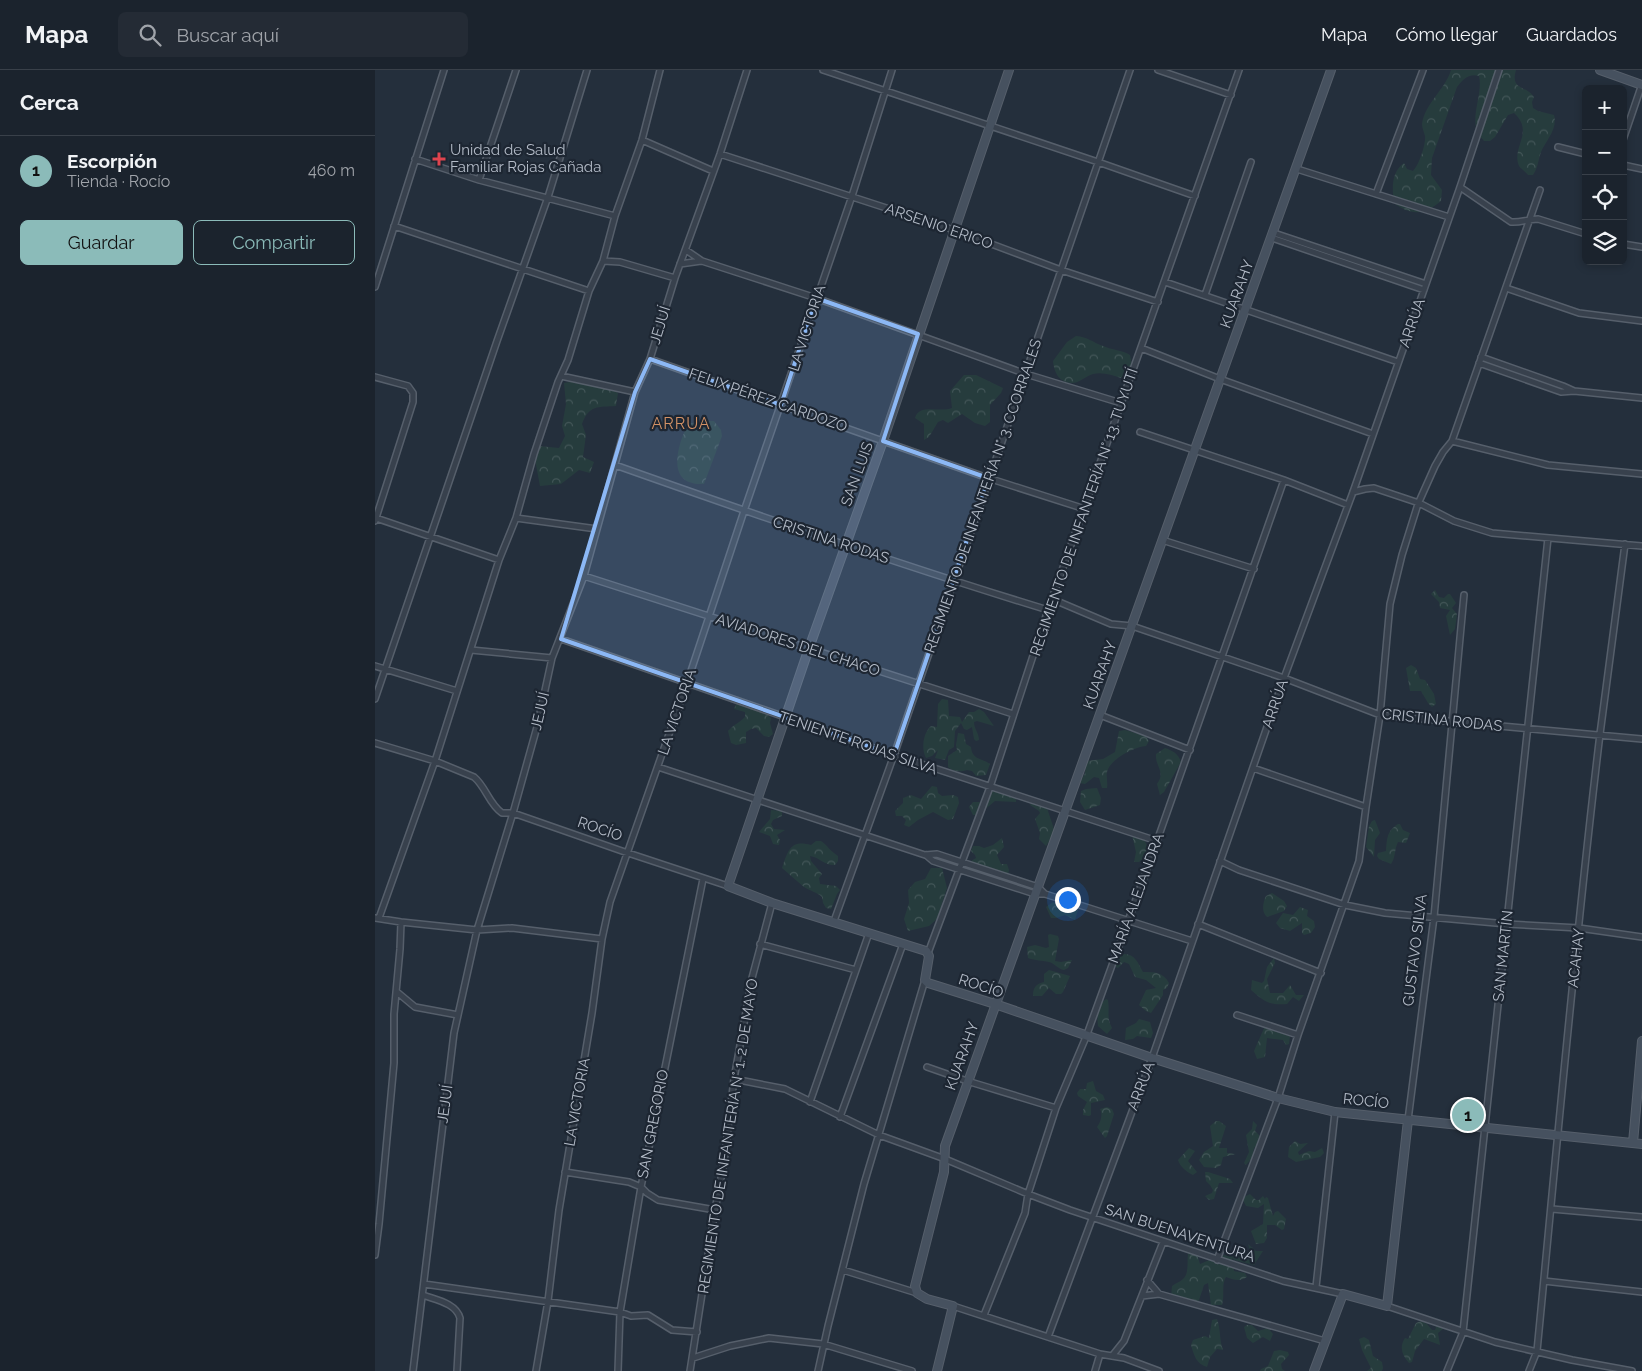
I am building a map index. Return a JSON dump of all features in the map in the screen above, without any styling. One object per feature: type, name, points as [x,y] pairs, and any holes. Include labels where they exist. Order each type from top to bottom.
[{"type":"street","points":[[375,287],[444,70]]},
{"type":"street","points":[[479,180],[516,70]]},
{"type":"street","points":[[375,699],[548,197],[587,70]]},
{"type":"street","points":[[602,939],[512,928],[477,930],[377,918],[435,761],[499,560],[516,518],[534,454],[568,360],[589,291],[603,261],[615,216],[642,140],[660,70]]},
{"type":"street","name":"JEJUÍ","points":[[413,1371],[454,1033],[477,930],[513,812],[537,726],[553,658],[583,576],[635,392],[650,359],[675,278],[720,154],[747,70]]},
{"type":"street","points":[[823,70],[1195,196]]},
{"type":"street","name":"LA VICTORIA","points":[[537,1371],[565,1172],[592,1014],[602,939],[610,902],[687,683],[852,196],[892,70]]},
{"type":"street","name":"SAN LUIS","points":[[728,886],[809,648],[883,441],[1009,70]]},
{"type":"street","name":"REGIMIENTO DE INFANTERÍA N° 3. CCORRALES","points":[[834,921],[894,756],[988,478],[1130,70]]},
{"type":"street","points":[[1158,70],[1231,95]]},
{"type":"street","name":"REGIMIENTO DE INFANTERÍA N° 13. TUYUTÍ","points":[[928,953],[990,786],[1048,610],[1085,510],[1239,70]]},
{"type":"street","name":"KUARAHY","points":[[917,1293],[915,1286],[944,1172],[945,1146],[967,1081],[1297,169],[1331,70]]},
{"type":"street","points":[[1376,194],[1423,70]]},
{"type":"street","name":"ARRÚA","points":[[1048,1337],[1152,1058],[1284,678],[1399,362],[1499,70]]},
{"type":"street","points":[[1601,70],[1642,85],[1626,130]]},
{"type":"street","points":[[642,140],[713,171]]},
{"type":"street","points":[[1558,147],[1582,153]]},
{"type":"street","name":"ARSENIO ERICO","points":[[720,154],[954,230],[1061,270],[1158,302]]},
{"type":"street","points":[[415,159],[479,180],[615,216]]},
{"type":"street","points":[[1205,295],[1251,162]]},
{"type":"street","points":[[1627,166],[1642,169]]},
{"type":"street","points":[[1297,169],[1449,217]]},
{"type":"street","points":[[1460,187],[1511,222],[1519,223],[1529,219],[1537,219],[1582,233]]},
{"type":"street","points":[[1217,1260],[1278,1098],[1298,1035],[1359,862],[1380,714],[1390,604],[1402,555],[1419,503],[1435,466],[1451,441],[1540,190]]},
{"type":"street","points":[[394,226],[589,291]]},
{"type":"street","points":[[1273,235],[1426,284]]},
{"type":"street","points":[[1273,235],[1424,290]]},
{"type":"street","points":[[1627,245],[1642,247]]},
{"type":"street","points":[[686,250],[702,261],[816,298],[1025,374],[1121,403]]},
{"type":"street","points":[[603,261],[620,262],[675,278]]},
{"type":"street","points":[[680,264],[702,261]]},
{"type":"street","points":[[1165,282],[1399,362]]},
{"type":"street","points":[[1506,288],[1579,313],[1642,321]]},
{"type":"street","points":[[1141,348],[1220,379],[1373,434]]},
{"type":"street","points":[[1481,357],[1575,392]]},
{"type":"street","name":"FELIX PÉREZ CARDOZO","points":[[650,359],[988,478],[1085,510]]},
{"type":"street","points":[[1479,363],[1561,392],[1642,398]]},
{"type":"street","points":[[375,376],[408,386],[413,392],[413,402],[376,520],[499,560]]},
{"type":"street","points":[[561,376],[635,392]]},
{"type":"street","points":[[1140,432],[1284,480],[1348,505]]},
{"type":"street","points":[[1451,441],[1549,465],[1642,474]]},
{"type":"street","name":"CRISTINA RODAS","points":[[615,465],[744,511],[954,581],[1048,610]]},
{"type":"street","name":"MARÍA ALEJANDRA","points":[[984,1315],[1025,1213],[1028,1194],[1056,1108],[1086,1037],[1157,842],[1284,480]]},
{"type":"street","points":[[1353,492],[1365,488],[1374,488],[1419,503],[1454,521],[1492,533],[1642,546]]},
{"type":"street","points":[[516,518],[597,529]]},
{"type":"street","name":"SAN MARTÍN","points":[[1447,1371],[1463,1332],[1548,538]]},
{"type":"street","points":[[1162,540],[1253,569]]},
{"type":"street","name":"ACAHAY","points":[[1529,1371],[1537,1351],[1552,1209],[1557,1135],[1600,735],[1625,544]]},
{"type":"street","name":"AVIADORES DEL CHACO","points":[[583,576],[1013,714]]},
{"type":"street","name":"GUSTAVO SILVA","points":[[1387,1306],[1434,917],[1464,596]]},
{"type":"street","name":"CRISTINA RODAS","points":[[1052,599],[1111,624],[1132,626],[1284,678],[1380,714],[1642,739]]},
{"type":"street","name":"TENIENTE ROJAS SILVA","points":[[561,639],[894,756],[1157,842]]},
{"type":"street","points":[[471,650],[553,658]]},
{"type":"street","points":[[375,666],[457,691]]},
{"type":"street","points":[[1100,715],[1190,750]]},
{"type":"street","name":"ROCÍO","points":[[375,742],[435,761],[475,777],[503,813],[513,812],[772,903],[834,921],[928,953]]},
{"type":"street","points":[[658,767],[925,855],[933,861],[959,870],[1036,891]]},
{"type":"street","points":[[1253,768],[1366,807]]},
{"type":"street","points":[[925,855],[937,854],[962,862],[1036,891],[1192,941]]},
{"type":"street","points":[[1220,861],[1239,870],[1345,905],[1385,913],[1507,924],[1579,928],[1642,937]]},
{"type":"street","name":"SAN GREGORIO","points":[[617,1371],[621,1312],[641,1186],[703,878]]},
{"type":"street","name":"REGIMIENTO DE INFANTERÍA N° 1. 2 DE MAYO","points":[[690,1371],[734,1080],[752,978],[772,903]]},
{"type":"street","points":[[375,1255],[394,1063],[394,1014],[401,922]]},
{"type":"street","points":[[1198,924],[1321,973]]},
{"type":"street","points":[[810,1102],[869,933]]},
{"type":"street","points":[[760,944],[856,970]]},
{"type":"street","points":[[840,1116],[903,944]]},
{"type":"street","points":[[818,1371],[823,1344],[864,1184],[925,980],[928,953]]},
{"type":"street","name":"ROCÍO","points":[[925,980],[928,983],[995,1004],[1086,1037],[1278,1098],[1335,1112],[1642,1144]]},
{"type":"street","points":[[397,992],[415,1007],[458,1015]]},
{"type":"street","points":[[1237,1015],[1298,1035]]},
{"type":"street","points":[[1633,1143],[1642,1041]]},
{"type":"street","points":[[927,1067],[1056,1108]]},
{"type":"street","name":"SAN BUENAVENTURA","points":[[734,1080],[785,1089],[879,1135],[945,1159],[1028,1194],[1092,1218],[1217,1260],[1283,1281],[1316,1287],[1387,1306],[1495,1342],[1632,1371]]},
{"type":"street","points":[[1316,1287],[1335,1112]]},
{"type":"street","points":[[565,1172],[629,1182],[641,1186],[647,1193],[658,1200],[715,1210]]},
{"type":"street","points":[[1552,1209],[1642,1217]]},
{"type":"street","points":[[1112,1356],[1124,1341],[1163,1242]]},
{"type":"street","points":[[843,1270],[917,1293],[927,1299],[984,1315],[1100,1354],[1124,1358],[1159,1371]]},
{"type":"street","points":[[1147,1280],[1159,1294]]},
{"type":"street","points":[[1544,1281],[1642,1292]]},
{"type":"street","points":[[424,1284],[621,1312],[631,1316],[647,1315],[672,1330],[697,1332]]},
{"type":"street","points":[[1142,1296],[1159,1294],[1325,1341]]},
{"type":"street","points":[[1314,1371],[1343,1294]]},
{"type":"street","points":[[423,1295],[458,1310],[460,1318],[457,1371]]},
{"type":"street","points":[[937,1371],[953,1306]]},
{"type":"street","points":[[693,1358],[721,1348],[760,1338],[769,1338],[823,1344],[912,1371]]},
{"type":"street","points":[[1095,1371],[1100,1354]]},
{"type":"highlighted area","points":[[816,298],[918,334],[883,441],[988,478],[894,755],[561,639],[635,392],[650,359],[781,405]]},
{"type":"green space","points":[[1451,70],[1516,70],[1515,81],[1517,85],[1531,93],[1534,97],[1532,102],[1533,108],[1554,115],[1553,130],[1541,152],[1535,172],[1533,175],[1528,175],[1519,166],[1517,159],[1523,133],[1520,120],[1514,113],[1508,115],[1495,137],[1490,141],[1484,141],[1478,132],[1475,118],[1480,90],[1479,76],[1472,75],[1467,77],[1457,87],[1432,158],[1431,175],[1442,190],[1441,201],[1424,211],[1412,212],[1394,203],[1393,187],[1395,176],[1404,163],[1407,169],[1413,171],[1418,164],[1425,140],[1422,124],[1424,116]]},
{"type":"green space","points":[[1076,336],[1084,337],[1106,347],[1127,353],[1130,355],[1132,365],[1121,378],[1097,373],[1075,383],[1067,383],[1056,373],[1053,361],[1067,342]]},
{"type":"green space","points":[[964,375],[976,375],[1003,388],[990,405],[990,422],[985,426],[975,423],[962,414],[948,423],[943,420],[938,422],[929,437],[924,440],[924,424],[915,418],[917,413],[925,410],[952,408],[950,391]]},
{"type":"green space","points":[[575,381],[607,387],[618,393],[616,406],[599,407],[591,410],[582,424],[586,435],[583,457],[594,462],[590,473],[579,470],[561,484],[540,486],[534,454],[539,446],[559,448],[565,436],[562,426],[566,404],[564,383]]},
{"type":"green space","points":[[714,421],[721,430],[722,436],[704,484],[692,483],[683,479],[677,463],[680,443],[688,424]]},
{"type":"green space","points":[[1435,590],[1439,597],[1444,598],[1450,594],[1456,603],[1452,608],[1457,614],[1455,629],[1450,635],[1446,616],[1450,610],[1440,608],[1439,602],[1431,594]]},
{"type":"green space","points":[[1411,665],[1416,668],[1420,679],[1425,680],[1434,694],[1436,704],[1432,707],[1421,691],[1410,691],[1406,668]]},
{"type":"green space","points":[[942,699],[948,700],[949,716],[960,717],[962,722],[969,712],[979,709],[984,712],[994,726],[977,721],[974,722],[979,738],[976,741],[972,727],[967,730],[964,729],[961,723],[955,731],[954,747],[949,750],[945,760],[935,758],[938,750],[932,756],[926,758],[924,754],[925,737],[931,726],[937,727],[938,704]]},
{"type":"green space","points":[[736,704],[760,711],[771,718],[770,723],[773,734],[769,737],[764,736],[756,728],[751,729],[746,732],[746,743],[736,745],[731,743],[728,731],[745,717],[745,712],[734,709]]},
{"type":"green space","points":[[1125,730],[1146,736],[1149,741],[1146,746],[1129,751],[1117,758],[1107,772],[1107,788],[1102,788],[1099,778],[1094,777],[1085,784],[1080,783],[1085,773],[1086,761],[1103,759],[1115,752],[1119,731]]},
{"type":"green space","points":[[958,733],[964,734],[966,744],[971,747],[975,757],[990,764],[986,775],[976,776],[972,771],[957,771],[948,767],[948,756],[957,750]]},
{"type":"green space","points":[[1165,748],[1175,753],[1181,762],[1164,792],[1160,795],[1157,784],[1161,776],[1156,754]]},
{"type":"green space","points":[[932,786],[937,787],[938,793],[942,796],[953,795],[958,797],[959,803],[953,819],[948,820],[933,812],[909,827],[904,825],[906,820],[902,816],[896,816],[895,811],[903,803],[903,798],[911,795],[921,799]]},
{"type":"green space","points":[[1097,788],[1101,798],[1100,805],[1085,810],[1080,802],[1081,791]]},
{"type":"green space","points":[[992,789],[1016,796],[1016,802],[995,801],[978,815],[973,815],[969,807],[973,802],[981,802]]},
{"type":"green space","points":[[1033,801],[1046,805],[1055,832],[1046,846],[1039,839],[1040,833],[1035,819],[1040,813],[1030,805]]},
{"type":"green space","points":[[771,810],[782,811],[782,816],[773,820],[771,824],[774,829],[785,830],[777,835],[780,840],[779,845],[773,844],[770,836],[759,832],[770,819]]},
{"type":"green space","points":[[1375,820],[1380,833],[1375,840],[1374,857],[1366,847],[1369,826]]},
{"type":"green space","points":[[1400,824],[1403,830],[1410,833],[1406,843],[1398,842],[1391,864],[1379,859],[1377,856],[1378,853],[1386,851],[1388,835]]},
{"type":"green space","points":[[1137,832],[1142,835],[1149,850],[1147,855],[1139,862],[1134,862],[1136,852],[1132,835]]},
{"type":"green space","points":[[1002,838],[1004,847],[997,855],[1001,864],[1007,864],[1008,875],[997,878],[991,868],[979,873],[972,871],[971,861],[976,858],[971,851],[973,846],[984,848],[993,845]]},
{"type":"green space","points":[[816,841],[821,841],[838,856],[838,861],[835,865],[831,865],[810,856],[811,861],[822,874],[819,878],[820,884],[836,886],[840,890],[831,909],[826,908],[820,895],[804,887],[782,868],[788,852],[794,845],[811,845]]},
{"type":"green space","points":[[931,868],[942,868],[947,888],[937,919],[929,926],[908,931],[904,919],[909,903],[908,890],[915,882],[925,879]]},
{"type":"green space","points":[[1272,893],[1284,901],[1287,906],[1284,911],[1267,917],[1263,910],[1263,904],[1266,896]]},
{"type":"green space","points":[[1053,902],[1069,909],[1078,910],[1075,920],[1065,915],[1051,918],[1046,907]]},
{"type":"green space","points":[[1300,907],[1308,910],[1307,916],[1314,921],[1315,927],[1311,933],[1304,935],[1302,933],[1302,923],[1290,931],[1280,928],[1276,923],[1283,913],[1293,915]]},
{"type":"green space","points":[[1048,935],[1058,936],[1059,939],[1055,961],[1072,960],[1068,968],[1064,970],[1046,961],[1028,958],[1027,947],[1035,945],[1049,947]]},
{"type":"green space","points":[[1124,954],[1134,957],[1143,972],[1158,973],[1169,983],[1167,988],[1163,990],[1163,995],[1151,1013],[1139,1005],[1146,990],[1156,988],[1146,980],[1135,977],[1129,964],[1124,962],[1118,968],[1116,967],[1115,961]]},
{"type":"green space","points":[[1274,958],[1275,963],[1267,979],[1270,993],[1283,993],[1290,985],[1296,995],[1304,995],[1299,1001],[1293,997],[1287,1004],[1275,1004],[1264,1000],[1251,990],[1252,980],[1262,983],[1264,981],[1267,967]]},
{"type":"green space","points":[[1049,970],[1070,976],[1063,992],[1056,994],[1049,988],[1042,996],[1033,996],[1034,988],[1044,982],[1044,974]]},
{"type":"green space","points":[[1106,999],[1108,1000],[1112,1028],[1107,1034],[1098,1026],[1097,1018],[1099,1008]]},
{"type":"green space","points":[[1139,1019],[1150,1022],[1153,1033],[1151,1038],[1137,1036],[1133,1039],[1125,1040],[1126,1028],[1136,1023]]},
{"type":"green space","points":[[1265,1026],[1290,1036],[1289,1044],[1286,1045],[1283,1040],[1267,1038],[1265,1057],[1257,1059],[1254,1051]]},
{"type":"green space","points":[[1093,1081],[1096,1091],[1103,1095],[1105,1100],[1091,1103],[1091,1115],[1083,1115],[1087,1102],[1078,1096],[1077,1093],[1080,1089],[1086,1089],[1087,1083]]},
{"type":"green space","points":[[1107,1107],[1112,1109],[1114,1114],[1105,1138],[1097,1127],[1101,1118],[1100,1109]]},
{"type":"green space","points":[[1216,1121],[1226,1126],[1219,1148],[1227,1148],[1227,1153],[1236,1154],[1223,1157],[1221,1165],[1216,1168],[1204,1167],[1199,1160],[1204,1152],[1213,1146],[1210,1126]]},
{"type":"green space","points":[[1253,1121],[1257,1125],[1255,1131],[1259,1135],[1260,1143],[1254,1148],[1252,1158],[1246,1165],[1244,1163],[1249,1152],[1246,1135],[1252,1129]]},
{"type":"green space","points":[[1295,1141],[1300,1144],[1308,1143],[1298,1152],[1299,1155],[1309,1151],[1315,1152],[1322,1148],[1324,1153],[1320,1157],[1296,1162],[1288,1157],[1289,1147]]},
{"type":"green space","points":[[1189,1148],[1195,1151],[1188,1161],[1197,1172],[1193,1175],[1180,1165],[1178,1160]]},
{"type":"green space","points":[[1205,1172],[1230,1179],[1233,1183],[1219,1183],[1214,1199],[1209,1200],[1205,1196],[1212,1193],[1213,1190],[1206,1181]]},
{"type":"green space","points":[[1250,1194],[1256,1200],[1263,1196],[1265,1199],[1266,1197],[1268,1198],[1273,1216],[1278,1211],[1286,1219],[1284,1229],[1282,1230],[1275,1225],[1267,1225],[1267,1238],[1264,1243],[1256,1244],[1251,1231],[1263,1224],[1264,1204],[1258,1208],[1246,1206],[1242,1198]]},
{"type":"green space","points":[[1248,1244],[1256,1251],[1263,1251],[1254,1265],[1234,1260],[1232,1257],[1234,1271],[1245,1273],[1247,1277],[1237,1280],[1226,1277],[1222,1305],[1211,1305],[1208,1283],[1204,1285],[1198,1303],[1187,1305],[1171,1298],[1172,1286],[1183,1279],[1187,1272],[1190,1247],[1195,1247],[1200,1264],[1221,1255],[1249,1257],[1251,1254]]},
{"type":"green space","points":[[1217,1319],[1223,1350],[1217,1349],[1210,1357],[1207,1367],[1203,1366],[1194,1356],[1191,1345],[1193,1340],[1205,1336],[1209,1338],[1212,1320]]},
{"type":"green space","points":[[1421,1321],[1432,1330],[1435,1330],[1437,1325],[1444,1328],[1438,1333],[1440,1345],[1424,1339],[1415,1351],[1412,1362],[1409,1363],[1403,1354],[1402,1345],[1405,1338],[1408,1339],[1416,1323]]},
{"type":"green space","points":[[1252,1325],[1258,1331],[1268,1328],[1273,1334],[1270,1341],[1263,1337],[1253,1343],[1247,1338],[1244,1327]]},
{"type":"green space","points":[[1364,1337],[1369,1340],[1373,1356],[1382,1362],[1382,1371],[1367,1371],[1371,1368],[1359,1339]]},
{"type":"green space","points":[[1274,1351],[1288,1352],[1289,1355],[1281,1364],[1282,1369],[1285,1371],[1260,1371],[1268,1366]]},
{"type":"place","name":"Unidad de Salud Familiar Rojas Cañada","points":[[439,159]]},
{"type":"place","name":"Escorpión","points":[[1468,1115]]},
{"type":"district","name":"ARRUA","points":[[681,423]]}]
